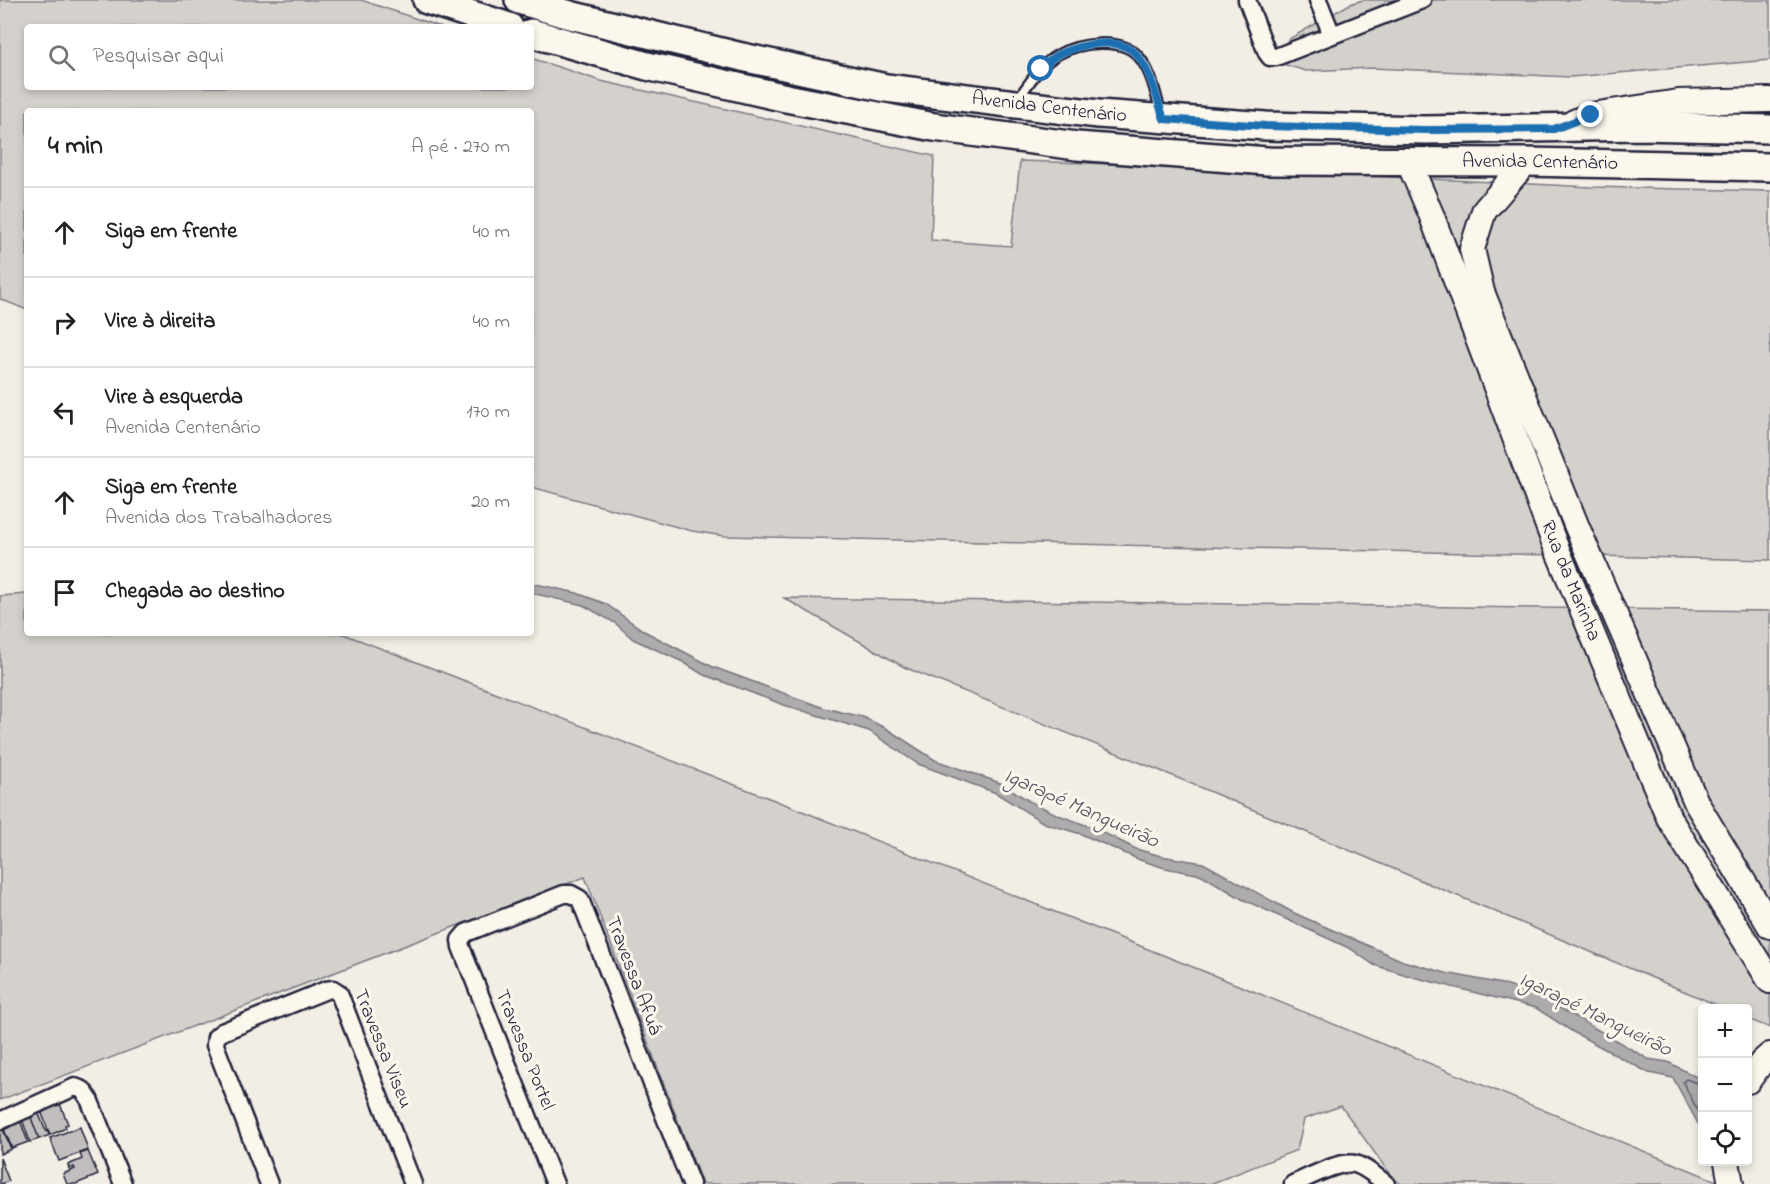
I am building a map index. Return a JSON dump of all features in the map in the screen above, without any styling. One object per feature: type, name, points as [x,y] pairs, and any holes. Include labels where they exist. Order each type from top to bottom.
[{"type":"main road","points":[[427,0],[500,24]]},
{"type":"main road","name":"Avenida Centenário","points":[[519,0],[570,15],[886,88],[1098,114],[1266,126],[1425,130],[1639,126],[1770,129]]},
{"type":"main road","name":"Avenida Centenário","points":[[534,34],[682,74],[786,98],[934,127],[1077,146],[1267,161],[1526,162],[1770,167]]},
{"type":"main road","points":[[1554,129],[1591,115],[1678,102],[1770,100]]},
{"type":"main road","name":"Rua da Marinha","points":[[1526,162],[1484,211],[1472,249],[1482,292],[1577,528],[1696,804],[1770,926]]},
{"type":"main road","name":"Rua da Marinha","points":[[1408,163],[1431,214],[1554,542],[1670,818],[1770,981]]},
{"type":"main road","points":[[1752,1076],[1770,1054]]},
{"type":"main road","points":[[1729,1166],[1731,1184]]},
{"type":"street","points":[[1247,0],[1270,57],[1276,57],[1332,35],[1392,6],[1422,0]]},
{"type":"street","points":[[1318,0],[1332,35]]},
{"type":"street","name":"Travessa Afuá","points":[[466,933],[564,894],[571,894],[580,899],[691,1184]]},
{"type":"street","name":"Travessa Portel","points":[[466,933],[460,940],[461,947],[555,1184]]},
{"type":"street","name":"Travessa Viseu","points":[[268,1184],[215,1045],[216,1037],[222,1032],[333,989],[339,993],[413,1184]]},
{"type":"street","points":[[0,1121],[75,1087],[83,1090],[89,1099],[123,1184]]},
{"type":"street","points":[[1293,1184],[1345,1163],[1356,1164],[1386,1184]]},
{"type":"lane","points":[[1014,104],[1041,69],[1057,55],[1100,43],[1125,46],[1139,57],[1149,75],[1164,119]]},
{"type":"shaded area","points":[[0,0],[361,0],[432,24],[24,24],[24,90],[534,90],[534,59],[601,81],[934,156],[931,240],[1011,246],[1020,161],[1149,165],[1591,187],[1770,191],[1770,560],[724,536],[692,531],[534,488],[534,108],[24,108],[24,309],[0,299]]},
{"type":"shaded area","points":[[1363,0],[1770,0],[1770,60],[1571,77],[1372,68],[1306,71],[1269,60],[1289,39],[1350,4]]},
{"type":"shaded area","points":[[24,594],[24,636],[349,636],[787,805],[1243,987],[1724,1184],[1401,1184],[1392,1177],[1341,1106],[1304,1119],[1297,1150],[1210,1184],[702,1184],[585,877],[0,1100],[0,596]]},
{"type":"shaded area","points":[[784,598],[1770,611],[1770,1028],[1752,1021],[1752,1004],[1714,1004],[1161,771],[904,667]]},
{"type":"water","points":[[534,584],[577,593],[606,604],[644,631],[713,667],[824,708],[863,717],[887,729],[935,760],[1003,784],[1029,801],[1096,829],[1136,849],[1203,863],[1294,913],[1403,961],[1446,973],[1502,984],[1541,997],[1648,1059],[1668,1062],[1698,1078],[1698,1124],[1673,1078],[1649,1073],[1573,1032],[1536,1008],[1374,965],[1351,949],[1242,899],[1202,875],[1165,868],[1140,860],[1081,834],[1044,823],[996,793],[918,764],[869,731],[784,705],[702,674],[683,662],[633,639],[615,623],[583,605],[534,594]]},
{"type":"building","points":[[60,1104],[68,1124],[65,1125],[66,1128],[50,1135],[41,1111]]},
{"type":"building","points":[[38,1112],[50,1135],[39,1139],[30,1115]]},
{"type":"building","points":[[30,1115],[39,1139],[30,1142],[22,1119]]},
{"type":"building","points":[[20,1120],[28,1142],[12,1148],[3,1127]]},
{"type":"building","points":[[0,1127],[11,1149],[0,1154]]},
{"type":"building","points":[[80,1127],[88,1150],[59,1161],[50,1138]]},
{"type":"building","points":[[88,1151],[98,1175],[76,1184],[67,1184],[63,1174],[75,1169],[74,1167],[69,1169],[68,1165],[82,1159],[80,1154]]},
{"type":"building","points":[[0,1158],[9,1181],[1,1184],[0,1184]]},
{"type":"route","points":[[1041,69],[1057,55],[1077,48],[1100,43],[1125,46],[1139,57],[1149,75],[1164,119],[1266,126],[1425,130],[1554,129],[1591,115]]},
{"type":"water label","name":"Igarapé Mangueirão","points":[[1081,809]]},
{"type":"water label","name":"Igarapé Mangueirão","points":[[1595,1015]]}]
